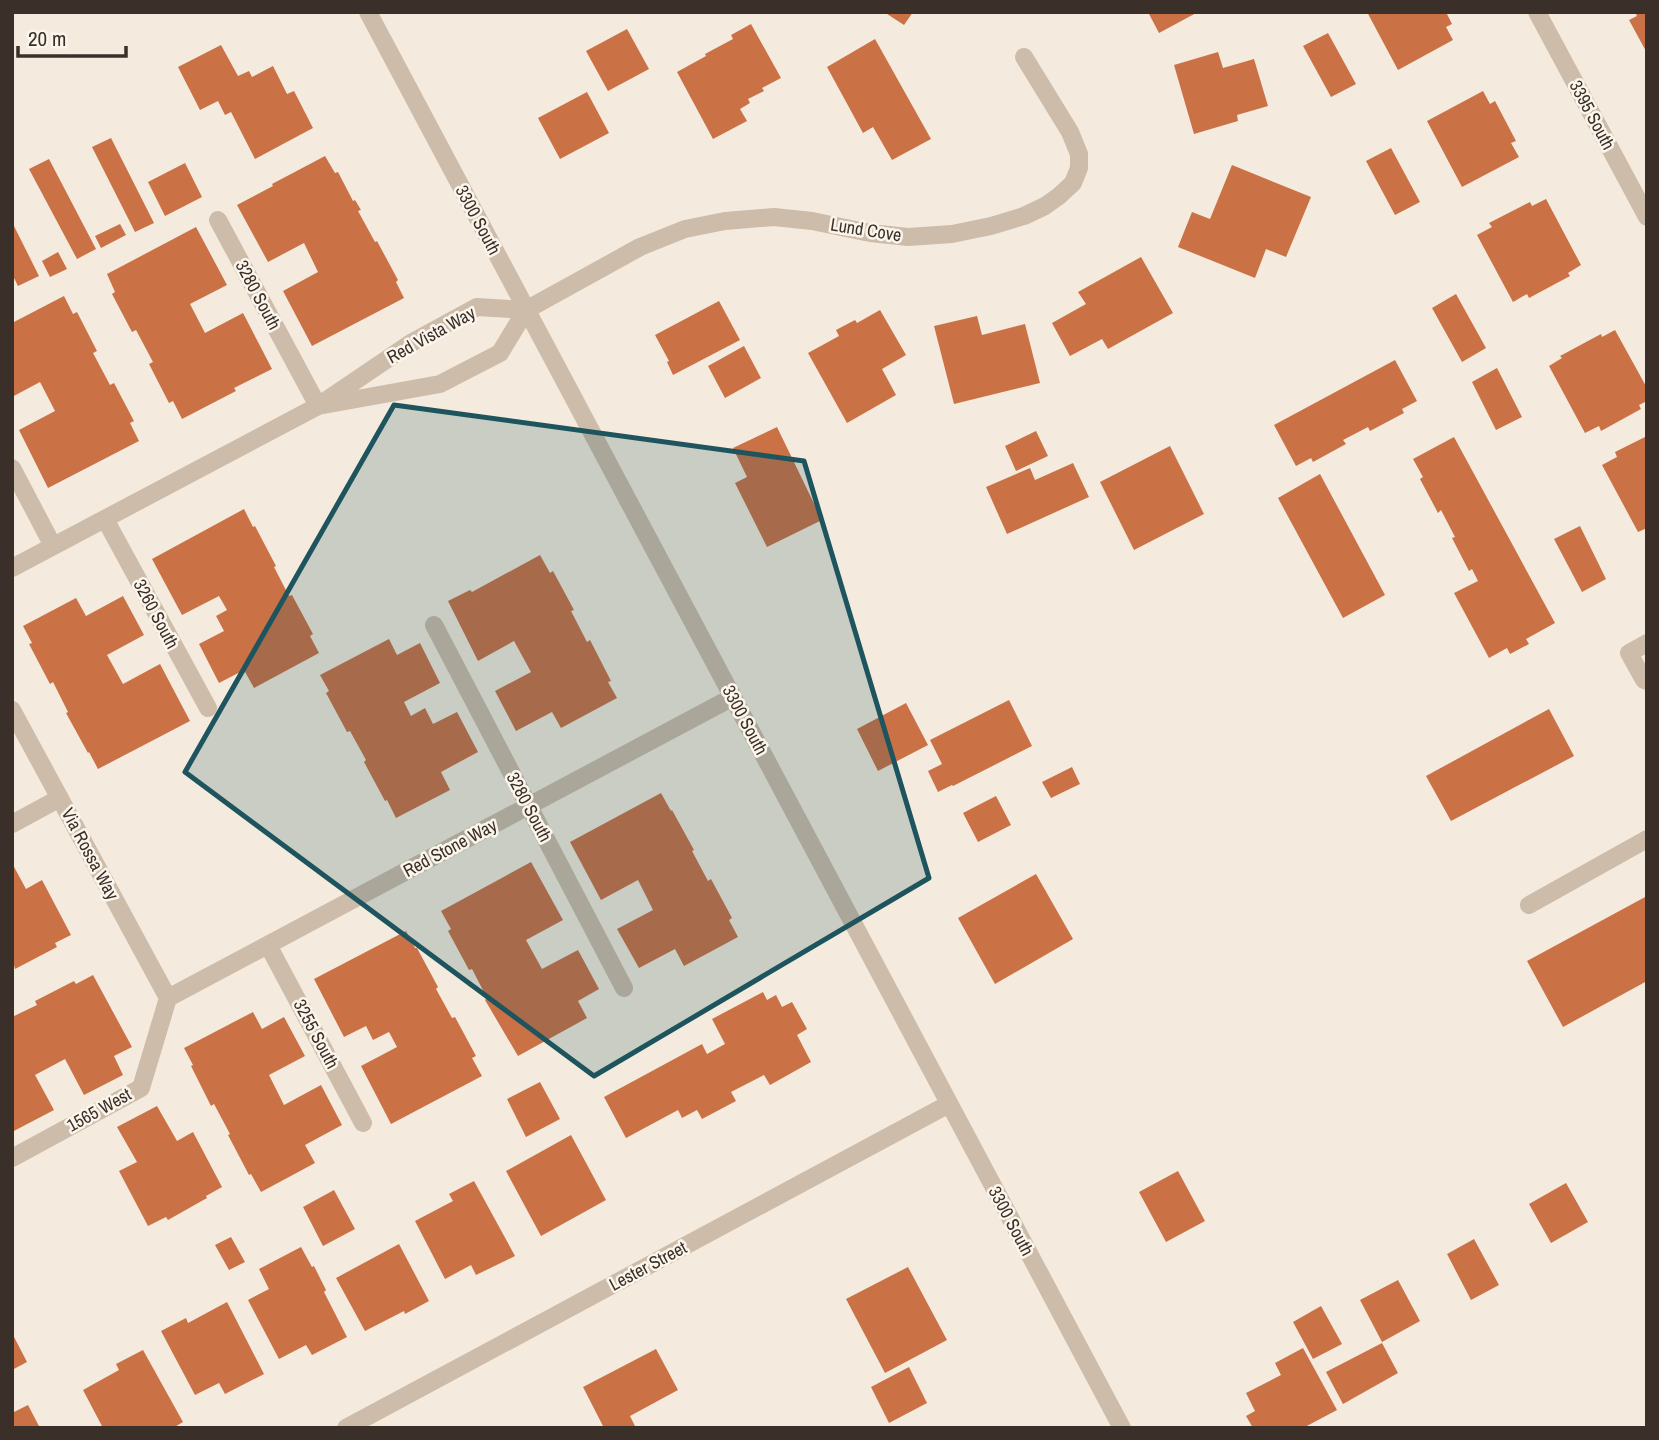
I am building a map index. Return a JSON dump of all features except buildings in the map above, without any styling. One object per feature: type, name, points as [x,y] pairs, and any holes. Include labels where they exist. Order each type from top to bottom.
[{"type":"street","name":"3300 South","points":[[368,12],[1122,1428]]},
{"type":"street","name":"3395 South","points":[[1538,13],[1647,217]]},
{"type":"street","name":"Lund Cove","points":[[526,310],[640,247],[685,229],[725,221],[774,217],[908,237],[952,234],[991,226],[1045,206],[1073,183],[1079,168],[1079,154],[1070,132],[1024,57]]},
{"type":"street","name":"3280 South","points":[[218,220],[318,407]]},
{"type":"street","name":"Red Vista Way","points":[[12,568],[318,407],[411,343],[477,307],[526,310],[500,353],[440,384],[318,407]]},
{"type":"street","points":[[12,468],[53,546]]},
{"type":"street","name":"3260 South","points":[[105,519],[208,709]]},
{"type":"street","name":"3280 South","points":[[434,625],[624,988]]},
{"type":"street","points":[[1647,643],[1629,653],[1647,681]]},
{"type":"street","name":"Red Stone Way","points":[[168,998],[733,698]]},
{"type":"street","name":"Via Rossa Way","points":[[12,710],[168,998]]},
{"type":"street","points":[[12,824],[60,798]]},
{"type":"street","points":[[1529,905],[1647,839]]},
{"type":"street","name":"3255 South","points":[[268,945],[363,1124]]},
{"type":"street","name":"1565 West","points":[[12,1158],[141,1088],[168,998]]},
{"type":"street","name":"Lester Street","points":[[346,1428],[949,1104]]},
{"type":"highlighted area","points":[[394,405],[804,461],[929,878],[594,1076],[185,772]]}]
